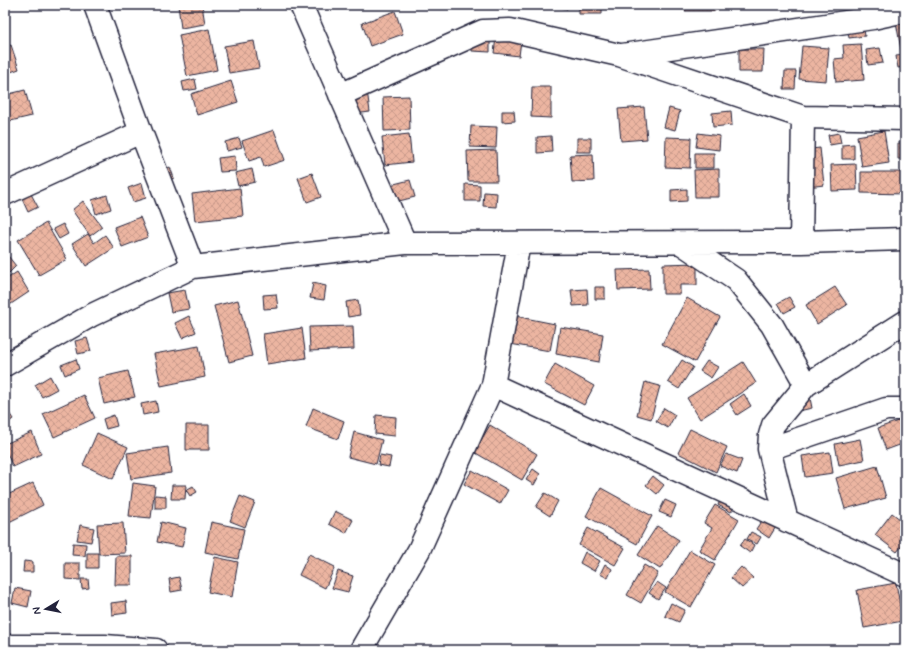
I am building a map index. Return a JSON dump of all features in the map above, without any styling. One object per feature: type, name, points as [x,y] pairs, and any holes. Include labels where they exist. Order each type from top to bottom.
[{"type":"street","points":[[95,5],[141,132],[193,266]]},
{"type":"street","points":[[301,5],[405,243]]},
{"type":"street","points":[[619,55],[873,18],[905,11]]},
{"type":"street","points":[[340,95],[483,31],[510,30],[619,55],[803,117],[905,119]]},
{"type":"street","points":[[801,242],[803,117]]},
{"type":"street","points":[[5,194],[141,132]]},
{"type":"street","points":[[5,365],[92,315],[193,266],[405,243],[682,243],[905,239]]},
{"type":"street","points":[[361,650],[419,550],[494,385],[518,243]]},
{"type":"street","points":[[682,243],[736,280],[772,325],[806,385]]},
{"type":"street","points":[[787,521],[769,449],[770,435],[773,425],[806,385],[905,322]]},
{"type":"street","points":[[494,385],[905,575]]},
{"type":"street","points":[[769,449],[886,410],[905,409]]},
{"type":"street","points":[[5,646],[104,646],[156,650]]},
{"type":"building","points":[[178,5],[202,5],[205,24],[181,28]]},
{"type":"building","points":[[324,5],[346,5],[325,9]]},
{"type":"building","points":[[554,5],[569,5],[567,9]]},
{"type":"building","points":[[579,5],[602,5],[602,14],[579,14]]},
{"type":"building","points":[[685,5],[715,5],[715,11],[685,11]]},
{"type":"building","points":[[395,11],[403,34],[370,46],[362,23]]},
{"type":"building","points":[[861,11],[865,36],[849,38],[845,14]]},
{"type":"building","points":[[905,14],[905,50],[901,50],[895,16]]},
{"type":"building","points":[[498,22],[523,25],[519,56],[494,53]]},
{"type":"building","points":[[209,29],[217,70],[187,76],[179,35]]},
{"type":"building","points":[[472,39],[490,39],[490,52],[472,51]]},
{"type":"building","points":[[254,41],[259,68],[229,73],[224,46]]},
{"type":"building","points":[[861,44],[864,80],[836,82],[834,59],[844,58],[843,45]]},
{"type":"building","points":[[11,45],[19,69],[5,74],[5,47]]},
{"type":"building","points":[[802,46],[829,48],[826,81],[799,79]]},
{"type":"building","points":[[880,48],[883,63],[868,65],[866,50]]},
{"type":"building","points":[[739,49],[764,49],[763,72],[739,72]]},
{"type":"building","points":[[905,55],[905,67],[898,68],[896,56]]},
{"type":"building","points":[[785,71],[796,71],[795,89],[784,89]]},
{"type":"building","points":[[195,79],[197,89],[184,91],[182,82]]},
{"type":"building","points":[[231,81],[238,102],[197,115],[191,94]]},
{"type":"building","points":[[532,87],[551,87],[551,118],[531,117]]},
{"type":"building","points":[[25,90],[32,116],[6,122],[5,95]]},
{"type":"building","points":[[367,90],[370,112],[354,114],[351,92]]},
{"type":"building","points":[[409,96],[410,130],[384,131],[383,97]]},
{"type":"building","points":[[644,107],[647,139],[621,141],[618,109]]},
{"type":"building","points":[[669,108],[680,111],[675,130],[664,127]]},
{"type":"building","points":[[502,111],[514,111],[515,121],[502,122]]},
{"type":"building","points":[[731,111],[732,125],[713,127],[712,113]]},
{"type":"building","points":[[471,126],[497,127],[496,148],[470,147]]},
{"type":"building","points":[[274,130],[285,160],[264,167],[261,157],[249,161],[242,141]]},
{"type":"building","points":[[884,131],[889,163],[862,167],[857,136]]},
{"type":"building","points":[[698,133],[720,136],[719,150],[696,147]]},
{"type":"building","points":[[839,133],[841,143],[830,145],[828,135]]},
{"type":"building","points":[[409,134],[412,162],[385,165],[382,137]]},
{"type":"building","points":[[551,136],[552,152],[537,153],[537,137]]},
{"type":"building","points":[[666,137],[691,138],[690,168],[665,167]]},
{"type":"building","points":[[239,138],[242,147],[227,151],[225,142]]},
{"type":"building","points":[[577,138],[591,138],[591,152],[577,152]]},
{"type":"building","points":[[898,143],[905,143],[905,159],[898,159]]},
{"type":"building","points":[[854,144],[854,159],[842,159],[842,145]]},
{"type":"building","points":[[820,148],[824,185],[799,188],[795,151]]},
{"type":"building","points":[[496,150],[497,181],[468,181],[467,151]]},
{"type":"building","points":[[695,153],[714,153],[714,168],[695,168]]},
{"type":"building","points":[[593,154],[594,181],[572,182],[570,155]]},
{"type":"building","points":[[235,156],[236,171],[220,172],[218,158]]},
{"type":"building","points":[[856,164],[857,190],[832,191],[831,165]]},
{"type":"building","points":[[170,167],[174,178],[163,183],[159,172]]},
{"type":"building","points":[[252,169],[255,182],[238,186],[235,173]]},
{"type":"building","points":[[719,169],[719,197],[695,197],[694,170]]},
{"type":"building","points":[[861,172],[905,172],[905,194],[861,193]]},
{"type":"building","points":[[312,173],[321,197],[307,202],[298,178]]},
{"type":"building","points":[[410,180],[415,197],[395,202],[390,185]]},
{"type":"building","points":[[142,183],[146,198],[133,202],[128,188]]},
{"type":"building","points":[[465,184],[480,185],[480,201],[465,201]]},
{"type":"building","points":[[240,188],[243,216],[195,221],[192,194]]},
{"type":"building","points":[[687,189],[687,201],[671,202],[671,190]]},
{"type":"building","points":[[484,192],[497,193],[496,207],[483,206]]},
{"type":"building","points":[[31,194],[38,207],[28,212],[22,199]]},
{"type":"building","points":[[107,195],[111,209],[96,214],[92,200]]},
{"type":"building","points":[[83,201],[102,227],[90,236],[72,210]]},
{"type":"building","points":[[140,217],[148,237],[122,247],[114,227]]},
{"type":"building","points":[[46,223],[67,259],[39,275],[18,240]]},
{"type":"building","points":[[63,224],[68,234],[59,239],[53,229]]},
{"type":"building","points":[[88,234],[94,243],[105,235],[114,248],[86,266],[72,244]]},
{"type":"building","points":[[8,256],[16,266],[9,273],[5,269],[5,259]]},
{"type":"building","points":[[697,263],[697,285],[680,285],[680,294],[663,294],[663,264]]},
{"type":"building","points":[[649,269],[650,289],[618,290],[617,270]]},
{"type":"building","points":[[17,272],[29,292],[5,308],[5,280]]},
{"type":"building","points":[[313,283],[326,286],[324,300],[310,298]]},
{"type":"building","points":[[595,287],[605,287],[605,299],[595,299]]},
{"type":"building","points":[[835,287],[847,305],[817,324],[806,305]]},
{"type":"building","points":[[587,289],[588,305],[573,306],[571,290]]},
{"type":"building","points":[[185,290],[189,309],[171,312],[167,293]]},
{"type":"building","points":[[276,294],[278,308],[264,309],[263,295]]},
{"type":"building","points":[[789,297],[795,307],[784,313],[778,303]]},
{"type":"building","points":[[687,298],[720,317],[695,362],[662,344]]},
{"type":"building","points":[[238,300],[252,356],[229,362],[214,306]]},
{"type":"building","points":[[358,300],[360,315],[348,317],[346,302]]},
{"type":"building","points":[[189,316],[196,332],[182,338],[175,323]]},
{"type":"building","points":[[515,316],[555,324],[550,351],[510,344]]},
{"type":"building","points":[[353,326],[354,349],[310,351],[309,327]]},
{"type":"building","points":[[560,327],[603,334],[599,362],[556,354]]},
{"type":"building","points":[[302,328],[306,358],[267,364],[263,334]]},
{"type":"building","points":[[87,338],[91,351],[78,354],[75,341]]},
{"type":"building","points":[[199,346],[205,377],[161,386],[154,354]]},
{"type":"building","points":[[76,359],[79,369],[65,375],[61,365]]},
{"type":"building","points":[[682,360],[693,367],[679,389],[668,382]]},
{"type":"building","points":[[707,361],[718,367],[711,378],[700,371]]},
{"type":"building","points":[[743,362],[756,383],[700,419],[687,398]]},
{"type":"building","points":[[555,364],[594,386],[584,405],[544,384]]},
{"type":"building","points":[[128,371],[135,397],[104,404],[98,378]]},
{"type":"building","points":[[50,376],[57,389],[42,397],[35,385]]},
{"type":"building","points":[[645,382],[660,386],[651,419],[637,415]]},
{"type":"building","points":[[809,393],[812,408],[790,413]]},
{"type":"building","points":[[744,394],[751,406],[737,415],[730,404]]},
{"type":"building","points":[[84,395],[95,418],[54,437],[43,414]]},
{"type":"building","points":[[156,401],[158,412],[143,415],[141,404]]},
{"type":"building","points":[[313,408],[344,421],[338,439],[306,427]]},
{"type":"building","points":[[664,408],[675,415],[668,428],[656,421]]},
{"type":"building","points":[[7,410],[13,419],[5,425],[5,411]]},
{"type":"building","points":[[114,415],[117,426],[106,429],[103,419]]},
{"type":"building","points":[[376,415],[396,417],[395,436],[375,434]]},
{"type":"building","points":[[904,419],[905,443],[886,450],[878,428]]},
{"type":"building","points":[[186,425],[209,425],[209,450],[186,450]]},
{"type":"building","points":[[490,425],[537,454],[522,480],[474,452]]},
{"type":"building","points":[[690,429],[727,447],[716,472],[678,453]]},
{"type":"building","points":[[32,432],[41,454],[13,467],[5,449],[5,444]]},
{"type":"building","points":[[354,432],[382,440],[376,464],[348,457]]},
{"type":"building","points":[[97,433],[128,447],[113,479],[83,465]]},
{"type":"building","points":[[860,439],[864,460],[839,465],[835,444]]},
{"type":"building","points":[[168,447],[171,473],[131,479],[127,453]]},
{"type":"building","points":[[830,452],[833,473],[805,477],[802,456]]},
{"type":"building","points":[[726,454],[742,460],[737,473],[720,466]]},
{"type":"building","points":[[380,455],[391,457],[389,467],[378,465]]},
{"type":"building","points":[[877,466],[886,498],[845,509],[836,478]]},
{"type":"building","points":[[533,469],[540,474],[534,485],[526,480]]},
{"type":"building","points":[[472,470],[508,490],[500,504],[464,484]]},
{"type":"building","points":[[653,476],[664,485],[657,494],[646,485]]},
{"type":"building","points":[[33,483],[43,505],[5,524],[5,496]]},
{"type":"building","points":[[133,483],[155,486],[151,518],[129,516]]},
{"type":"building","points":[[172,485],[186,485],[185,499],[171,499]]},
{"type":"building","points":[[193,486],[197,492],[190,496],[186,490]]},
{"type":"building","points":[[601,488],[652,516],[637,544],[586,516]]},
{"type":"building","points":[[545,493],[558,501],[550,516],[536,507]]},
{"type":"building","points":[[155,495],[166,496],[166,508],[155,508]]},
{"type":"building","points":[[240,496],[255,502],[245,527],[230,521]]},
{"type":"building","points":[[721,499],[735,506],[731,512],[718,505]]},
{"type":"building","points":[[665,500],[676,505],[671,517],[659,512]]},
{"type":"building","points":[[715,505],[739,519],[715,560],[699,550],[712,528],[704,523]]},
{"type":"building","points":[[335,511],[353,520],[346,533],[329,524]]},
{"type":"building","points":[[892,513],[905,523],[905,542],[897,552],[875,535]]},
{"type":"building","points":[[764,517],[777,525],[769,538],[756,529]]},
{"type":"building","points":[[161,522],[186,528],[182,547],[157,542]]},
{"type":"building","points":[[211,522],[244,529],[238,559],[205,552]]},
{"type":"building","points":[[123,523],[125,553],[99,554],[97,524]]},
{"type":"building","points":[[80,525],[94,528],[91,542],[77,540]]},
{"type":"building","points":[[657,526],[679,540],[660,569],[638,555]]},
{"type":"building","points":[[588,528],[625,548],[615,565],[579,545]]},
{"type":"building","points":[[751,532],[761,537],[757,544],[747,539]]},
{"type":"building","points":[[745,539],[754,545],[750,553],[740,546]]},
{"type":"building","points":[[73,543],[86,544],[85,556],[72,555]]},
{"type":"building","points":[[690,550],[715,565],[691,607],[665,592]]},
{"type":"building","points":[[585,552],[600,561],[594,571],[580,563]]},
{"type":"building","points":[[87,553],[98,553],[98,568],[87,568]]},
{"type":"building","points":[[309,554],[335,567],[325,588],[299,575]]},
{"type":"building","points":[[116,556],[132,556],[132,585],[115,585]]},
{"type":"building","points":[[215,557],[238,562],[232,597],[208,592]]},
{"type":"building","points":[[24,561],[33,562],[33,572],[23,572]]},
{"type":"building","points":[[65,563],[80,563],[80,580],[65,579]]},
{"type":"building","points":[[605,564],[612,569],[608,578],[600,574]]},
{"type":"building","points":[[644,565],[658,573],[641,603],[627,595]]},
{"type":"building","points":[[741,567],[753,578],[742,588],[731,578]]},
{"type":"building","points":[[338,571],[353,576],[348,592],[332,588]]},
{"type":"building","points":[[179,577],[182,590],[171,592],[169,579]]},
{"type":"building","points":[[81,579],[88,579],[89,588],[82,589]]},
{"type":"building","points":[[657,582],[666,588],[658,599],[649,593]]},
{"type":"building","points":[[896,583],[903,621],[864,628],[857,590]]},
{"type":"building","points":[[15,588],[31,591],[28,607],[12,603]]},
{"type":"building","points":[[126,601],[127,613],[112,615],[111,603]]},
{"type":"building","points":[[671,603],[685,610],[679,622],[665,616]]},
{"type":"building","points":[[190,648],[211,648],[211,650],[190,650]]}]
